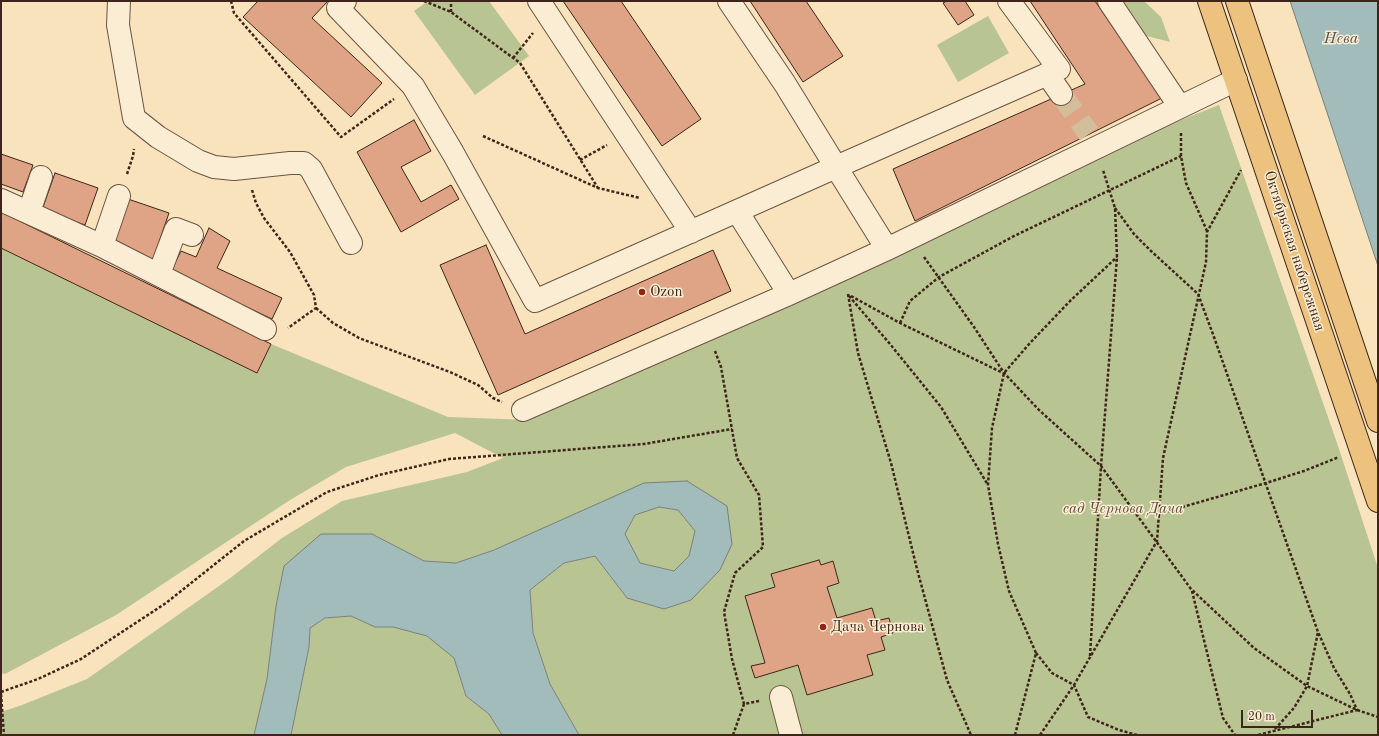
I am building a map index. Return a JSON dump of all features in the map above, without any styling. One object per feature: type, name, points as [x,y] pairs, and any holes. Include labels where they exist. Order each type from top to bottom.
[{"type":"main road","name":"Октябрьская набережная","points":[[1209,1],[1378,501]]},
{"type":"main road","name":"Октябрьская набережная","points":[[1237,1],[1378,421]]},
{"type":"lane","points":[[119,1],[118,25],[134,118],[158,137],[198,161],[214,167],[234,169],[304,163],[313,172],[351,243]]},
{"type":"lane","points":[[345,1],[338,8],[413,86],[453,153],[535,301],[1059,69],[1009,1]]},
{"type":"lane","points":[[539,1],[691,232]]},
{"type":"lane","points":[[729,1],[785,84],[888,249]]},
{"type":"lane","points":[[1109,1],[1180,107]]},
{"type":"lane","points":[[1047,74],[1061,94]]},
{"type":"lane","points":[[523,410],[834,274],[911,238],[1092,141],[1180,107],[1236,80]]},
{"type":"lane","points":[[29,212],[41,177]]},
{"type":"lane","points":[[102,246],[119,196]]},
{"type":"lane","points":[[1,200],[102,246],[265,329]]},
{"type":"lane","points":[[737,212],[789,294]]},
{"type":"lane","points":[[159,274],[176,229],[192,235]]},
{"type":"lane","points":[[781,697],[791,735]]},
{"type":"path","points":[[231,1],[234,13],[341,137],[413,86]]},
{"type":"path","points":[[424,1],[451,12],[520,63],[598,188]]},
{"type":"path","points":[[451,1],[451,12]]},
{"type":"path","points":[[513,58],[522,47]]},
{"type":"path","points":[[1040,735],[1074,685],[1157,541],[1163,458],[1206,262],[1207,232],[1186,183],[1181,156],[1180,107]]},
{"type":"path","points":[[119,196],[133,156],[136,132],[134,118]]},
{"type":"path","points":[[580,160],[627,134]]},
{"type":"path","points":[[483,136],[598,188],[674,206]]},
{"type":"path","points":[[1090,657],[1101,466],[1117,257],[1115,208],[1092,141]]},
{"type":"path","points":[[900,323],[910,301],[939,277],[1014,236],[1181,156]]},
{"type":"path","points":[[1207,232],[1245,163]]},
{"type":"path","points":[[250,168],[252,188],[256,203],[264,218],[290,252],[314,295],[316,308],[333,323],[359,338],[450,372],[478,385],[493,398],[523,410]]},
{"type":"path","points":[[1115,208],[1134,234],[1151,252],[1198,294],[1318,632],[1334,668],[1350,694],[1357,710]]},
{"type":"path","points":[[911,238],[1004,373],[1039,410],[1101,466],[1191,589],[1254,648],[1307,686],[1357,710],[1378,718]]},
{"type":"path","points":[[1117,257],[1070,301],[1004,373],[992,428],[988,485],[998,544],[1009,590],[1036,653],[1052,673],[1074,685],[1088,717],[1119,730],[1137,735]]},
{"type":"path","points":[[834,274],[848,294],[941,407],[988,485]]},
{"type":"path","points":[[848,294],[900,323],[1004,373]]},
{"type":"path","points":[[848,294],[858,353],[891,462],[917,569],[947,680],[971,735]]},
{"type":"path","points":[[287,328],[316,308]]},
{"type":"path","points":[[707,330],[721,367],[738,458],[759,495],[763,547],[735,573],[724,612],[732,659],[744,704],[733,735]]},
{"type":"path","points":[[4,735],[1,693],[38,679],[81,659],[166,603],[244,541],[327,492],[379,476],[448,459],[644,444],[732,429]]},
{"type":"path","points":[[1158,514],[1266,483],[1304,471],[1340,457]]},
{"type":"path","points":[[1191,589],[1208,663],[1223,718],[1234,735]]},
{"type":"path","points":[[1274,730],[1294,708],[1307,686],[1318,632]]},
{"type":"path","points":[[1015,735],[1036,653]]},
{"type":"path","points":[[744,704],[781,697]]},
{"type":"path","points":[[1258,735],[1357,710]]},
{"type":"green space","points":[[428,1],[489,1],[529,56],[475,95],[414,11]]},
{"type":"green space","points":[[1121,1],[1144,1],[1161,17],[1170,42],[1143,35]]},
{"type":"green space","points":[[988,16],[1009,53],[958,82],[937,45]]},
{"type":"green space","name":"сад Чернова Дача","points":[[1219,105],[1337,443],[1378,568],[1378,735],[579,735],[550,684],[533,633],[530,590],[564,563],[595,556],[627,598],[720,570],[687,481],[456,563],[424,561],[372,534],[284,566],[276,606],[267,679],[254,735],[1,735],[1,712],[87,679],[229,579],[282,538],[342,501],[467,472],[503,458],[455,433],[346,467],[290,500],[116,615],[5,674],[1,673],[1,248],[257,373],[271,344],[448,417],[529,420],[1166,126]]},
{"type":"green space","points":[[658,507],[678,510],[695,531],[689,556],[674,571],[640,563],[625,534],[635,515]]},
{"type":"green space","points":[[351,616],[375,627],[393,627],[427,636],[454,658],[466,696],[489,714],[502,735],[291,735],[309,647],[310,628],[325,618]]},
{"type":"water","name":"Нева","points":[[1290,1],[1378,1],[1378,266]]},
{"type":"water","points":[[687,481],[727,506],[732,544],[720,570],[691,600],[664,609],[627,598],[595,556],[564,563],[530,590],[533,633],[550,684],[579,735],[502,735],[489,714],[466,696],[454,658],[427,636],[393,627],[375,627],[351,616],[325,618],[310,628],[309,647],[291,735],[254,735],[267,679],[276,606],[284,566],[321,534],[372,534],[424,561],[456,563],[494,550],[644,483]],"holes":[[[659,507],[678,510],[695,531],[689,556],[674,571],[640,563],[625,534],[635,515]]]},
{"type":"building","points":[[258,1],[328,1],[312,18],[382,83],[351,117],[243,17]]},
{"type":"building","points":[[563,1],[621,1],[701,119],[662,146]]},
{"type":"building","points":[[750,1],[806,1],[843,56],[803,82]]},
{"type":"building","points":[[947,1],[965,1],[974,15],[958,25],[943,3]]},
{"type":"building","points":[[1030,1],[1095,1],[1162,98],[915,221],[893,169],[1085,84]]},
{"type":"building","points":[[414,120],[431,151],[401,167],[421,202],[451,185],[459,199],[401,232],[357,152]]},
{"type":"building","points":[[1,154],[33,165],[23,192],[1,184]]},
{"type":"building","points":[[55,173],[98,188],[85,225],[42,210]]},
{"type":"building","points":[[128,199],[169,213],[152,262],[111,247]]},
{"type":"building","points":[[1,212],[271,344],[257,373],[1,248]]},
{"type":"building","points":[[209,228],[230,241],[217,268],[282,298],[272,319],[171,271],[181,251],[196,257]]},
{"type":"building","points":[[486,245],[525,334],[713,250],[731,291],[498,395],[440,265]]},
{"type":"building","name":"Дача Чернова","points":[[819,560],[821,565],[833,561],[839,583],[827,587],[837,618],[872,608],[876,621],[889,618],[893,633],[881,637],[885,650],[867,655],[873,675],[807,695],[798,665],[755,678],[751,666],[765,663],[745,596],[775,587],[771,574]]},
{"type":"tunnel","points":[[1061,94],[1089,134]]},
{"type":"place","name":"Ozon","points":[[642,292]]},
{"type":"place","name":"Дача Чернова","points":[[823,627]]}]
